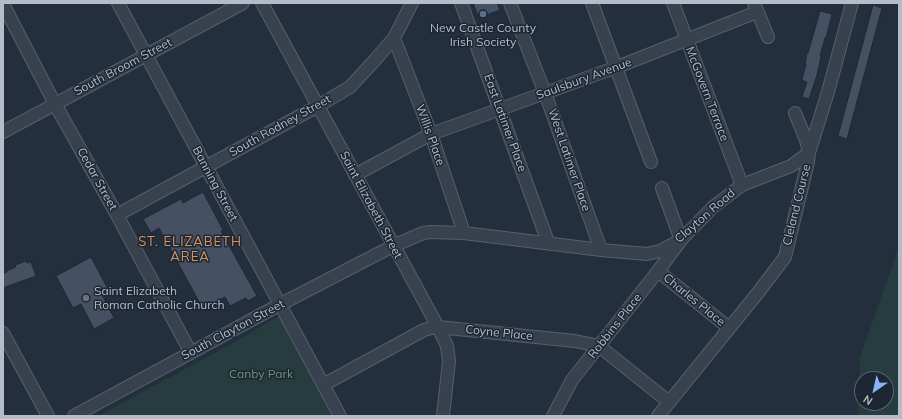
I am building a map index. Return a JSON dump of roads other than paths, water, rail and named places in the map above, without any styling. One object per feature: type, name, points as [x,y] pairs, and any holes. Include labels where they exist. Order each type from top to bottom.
[{"type":"street","name":"Banning Street","points":[[118,3],[340,416]]},
{"type":"street","name":"South Broom Street","points":[[3,132],[243,3]]},
{"type":"street","name":"Saint Elizabeth Street","points":[[262,3],[447,346],[449,361],[443,416]]},
{"type":"street","name":"South Rodney Street","points":[[117,215],[318,106],[350,87],[394,38],[412,3]]},
{"type":"street","name":"East Latimer Place","points":[[461,3],[548,242]]},
{"type":"street","name":"West Latimer Place","points":[[510,3],[545,93],[601,250]]},
{"type":"street","points":[[592,3],[651,162]]},
{"type":"street","name":"McGovern Terrace","points":[[673,3],[742,185]]},
{"type":"street","points":[[809,153],[828,92],[852,3]]},
{"type":"street","name":"Cedar Street","points":[[3,4],[55,104],[117,215],[191,353]]},
{"type":"street","name":"Saulsbury Avenue","points":[[355,175],[430,134],[617,67],[686,40],[756,8]]},
{"type":"street","points":[[756,8],[768,37]]},
{"type":"street","name":"Willis Place","points":[[394,38],[430,134],[464,233]]},
{"type":"street","points":[[795,113],[806,140],[809,153]]},
{"type":"street","name":"Clayton Road","points":[[393,246],[423,233],[464,233],[548,242],[601,250],[647,254],[660,251],[681,240],[713,207],[742,185],[791,166],[809,153]]},
{"type":"street","name":"Cleland Course","points":[[729,328],[785,257],[809,153]]},
{"type":"street","points":[[662,188],[681,240]]},
{"type":"street","name":"Robbins Place","points":[[553,416],[572,380],[681,240]]},
{"type":"street","name":"South Clayton Street","points":[[74,416],[279,305],[393,246]]},
{"type":"street","name":"Charles Place","points":[[658,271],[729,328]]},
{"type":"street","name":"Coyne Place","points":[[323,385],[424,330],[438,327],[575,341],[599,346],[669,402]]},
{"type":"street","points":[[658,416],[729,328]]},
{"type":"street","points":[[3,333],[48,416]]},
{"type":"place","name":"New Castle County Irish Society","points":[[483,14]]},
{"type":"place","name":"Saint Elizabeth Roman Catholic Church","points":[[86,298]]},
{"type":"district","name":"ST. ELIZABETH AREA","points":[[190,250]]},
{"type":"park label","name":"Canby Park","points":[[261,374]]}]
